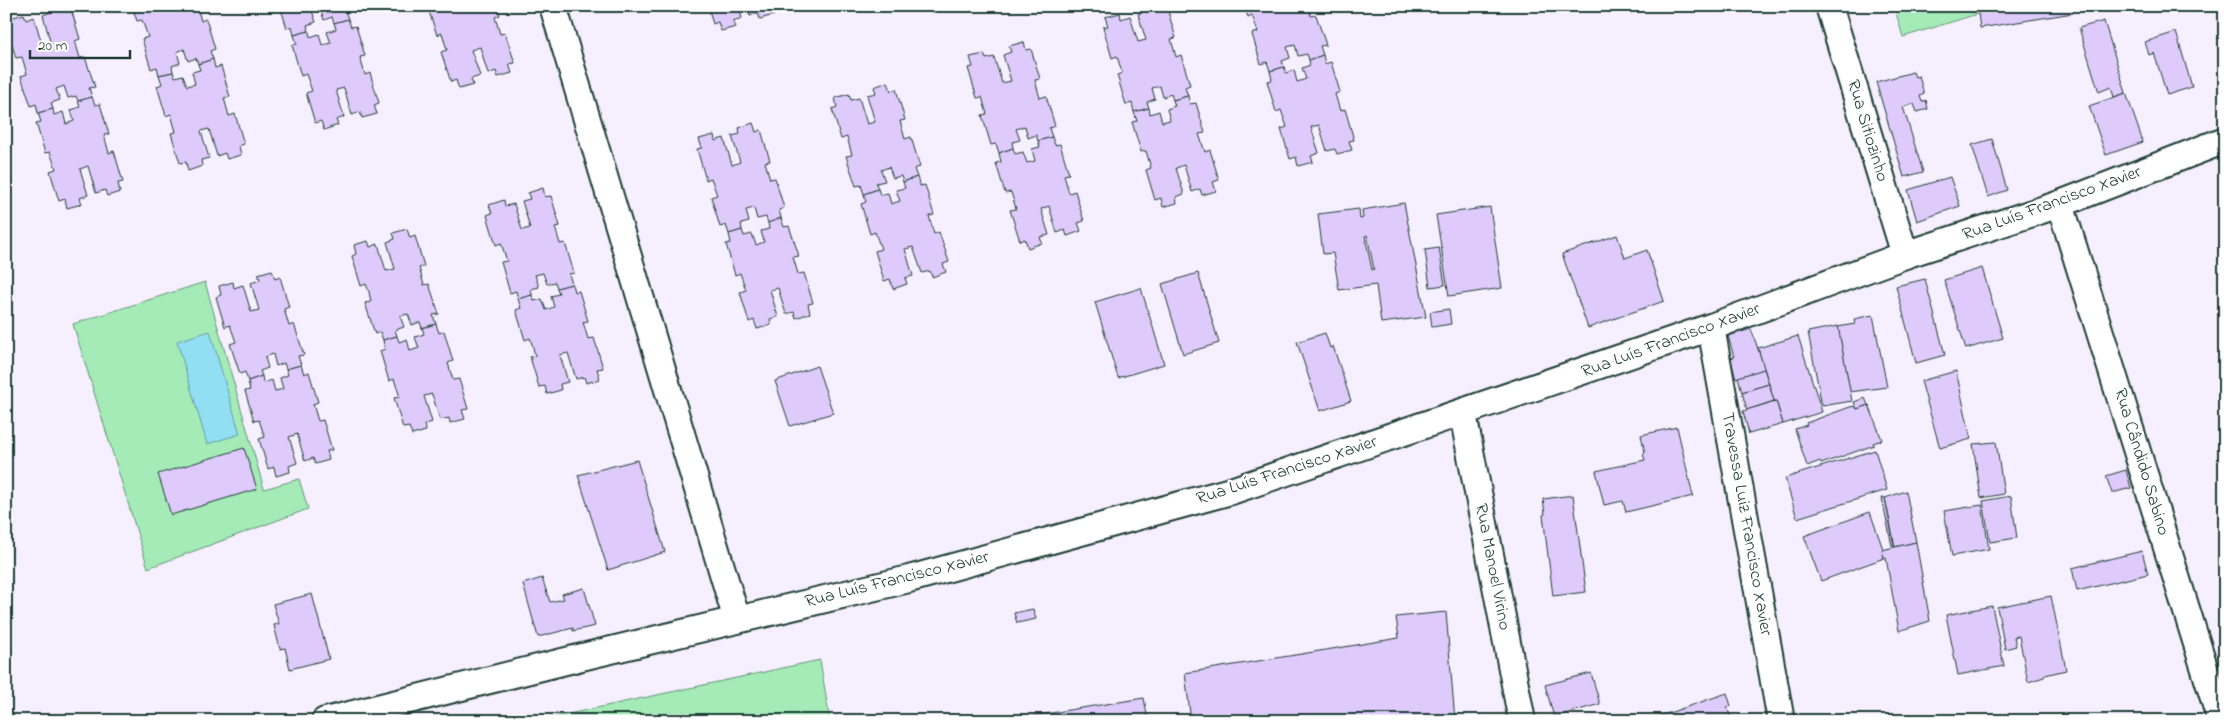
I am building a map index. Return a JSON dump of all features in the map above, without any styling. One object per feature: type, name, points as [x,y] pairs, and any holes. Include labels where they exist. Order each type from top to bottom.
[{"type":"street","points":[[553,6],[737,620]]},
{"type":"street","name":"Rua Sitiozinho","points":[[1829,6],[1906,255]]},
{"type":"street","name":"Rua Luís Francisco Xavier","points":[[325,721],[909,579],[1231,491],[1463,414],[1711,327],[1906,255],[2060,204],[2225,140]]},
{"type":"street","name":"Rua Cândido Sabino","points":[[2060,204],[2220,721]]},
{"type":"street","name":"Travessa Luiz Francisco Xavier","points":[[1711,327],[1781,721]]},
{"type":"street","name":"Rua Manoel Virino","points":[[1463,414],[1522,721]]},
{"type":"green space","points":[[1894,6],[2003,6],[1903,37]]},
{"type":"green space","points":[[205,282],[264,489],[299,479],[308,509],[148,568],[73,324]]},
{"type":"green space","points":[[820,660],[830,721],[536,721]]},
{"type":"water","points":[[210,331],[240,434],[207,444],[177,341]]},
{"type":"building","points":[[64,6],[66,11],[71,9],[80,39],[75,41],[80,58],[85,57],[95,87],[89,88],[92,97],[78,101],[76,96],[68,98],[64,86],[56,89],[60,100],[51,103],[53,109],[38,113],[36,104],[31,106],[21,76],[27,74],[22,57],[16,58],[7,28],[12,27],[10,18],[24,14],[26,20],[34,17],[42,44],[50,41],[43,15],[51,12],[49,7]]},
{"type":"building","points":[[132,6],[197,6],[201,21],[206,19],[215,49],[210,51],[213,59],[198,64],[196,58],[188,61],[184,49],[177,52],[180,63],[172,66],[173,72],[159,75],[157,67],[151,69],[142,39],[148,37],[142,20],[137,21]]},
{"type":"building","points":[[280,6],[350,6],[351,8],[345,10],[348,19],[334,23],[332,17],[324,20],[320,8],[312,11],[316,22],[307,25],[309,31],[294,35],[292,26],[287,28]]},
{"type":"building","points":[[427,6],[497,6],[500,15],[495,17],[500,34],[505,33],[515,63],[509,64],[512,73],[498,77],[496,71],[488,74],[480,47],[471,50],[480,76],[471,79],[473,85],[459,89],[456,80],[451,82],[441,52],[447,50],[442,33],[437,35]]},
{"type":"building","points":[[708,6],[738,6],[742,18],[733,21],[736,27],[721,31],[718,22],[713,24]]},
{"type":"building","points":[[747,6],[772,6],[774,15],[760,19],[758,13],[750,16]]},
{"type":"building","points":[[1145,6],[1160,6],[1161,9],[1167,8],[1176,38],[1171,39],[1176,57],[1181,55],[1190,85],[1185,87],[1188,96],[1173,100],[1171,94],[1163,97],[1160,86],[1152,88],[1155,99],[1147,102],[1149,108],[1134,112],[1132,103],[1126,105],[1117,75],[1122,73],[1117,56],[1112,58],[1103,27],[1108,26],[1105,17],[1120,13],[1121,19],[1130,16],[1138,42],[1146,40],[1138,14],[1146,11]]},
{"type":"building","points":[[1244,6],[1308,6],[1311,16],[1316,15],[1326,45],[1320,46],[1323,55],[1309,60],[1307,54],[1298,56],[1295,45],[1287,47],[1290,58],[1282,61],[1284,67],[1270,71],[1267,62],[1261,64],[1252,34],[1258,32],[1252,15],[1248,17]]},
{"type":"building","points":[[1977,6],[2072,6],[2073,13],[1980,28]]},
{"type":"building","points":[[348,19],[351,27],[356,26],[365,56],[360,57],[365,75],[370,73],[379,103],[374,105],[377,114],[362,118],[360,112],[352,115],[344,88],[336,90],[344,117],[336,120],[338,125],[324,130],[321,121],[315,123],[306,93],[312,91],[306,74],[301,76],[292,45],[297,44],[294,35],[309,31],[310,37],[319,34],[322,45],[331,43],[327,32],[336,29],[334,23]]},
{"type":"building","points":[[2104,21],[2126,93],[2114,97],[2111,87],[2099,92],[2079,28]]},
{"type":"building","points":[[2176,32],[2192,87],[2167,95],[2154,53],[2149,55],[2145,42]]},
{"type":"building","points":[[1024,42],[1026,50],[1031,49],[1040,79],[1035,80],[1040,98],[1046,96],[1055,126],[1049,128],[1052,137],[1038,141],[1036,135],[1028,138],[1025,126],[1016,129],[1020,140],[1012,142],[1013,148],[999,153],[996,144],[991,145],[982,115],[987,114],[982,97],[977,98],[968,68],[973,67],[970,57],[984,54],[986,59],[994,57],[1002,83],[1011,81],[1003,55],[1011,52],[1009,46]]},
{"type":"building","points":[[1323,55],[1325,64],[1331,62],[1340,92],[1335,94],[1340,111],[1345,109],[1354,140],[1349,141],[1352,150],[1337,154],[1335,149],[1327,151],[1319,125],[1311,127],[1319,153],[1311,156],[1313,162],[1298,166],[1296,157],[1290,159],[1281,129],[1287,127],[1281,110],[1276,112],[1267,81],[1272,80],[1270,71],[1284,67],[1286,73],[1294,70],[1297,82],[1306,79],[1302,68],[1310,65],[1309,60]]},
{"type":"building","points":[[213,59],[215,68],[221,66],[230,97],[224,98],[229,116],[235,114],[244,144],[239,146],[241,155],[227,159],[225,153],[217,156],[209,129],[201,131],[209,158],[201,160],[202,166],[188,171],[186,162],[180,163],[171,133],[176,132],[171,114],[166,116],[157,86],[162,84],[159,75],[173,72],[175,77],[183,75],[187,86],[195,84],[192,72],[200,70],[198,64]]},
{"type":"building","points":[[1913,72],[1915,77],[1919,76],[1924,94],[1920,96],[1922,102],[1926,100],[1928,109],[1917,112],[1914,104],[1903,107],[1923,172],[1904,177],[1876,82]]},
{"type":"building","points":[[888,82],[891,91],[896,89],[905,120],[900,121],[905,139],[911,137],[920,167],[914,169],[917,177],[903,182],[901,176],[893,178],[889,167],[881,170],[885,181],[876,183],[878,189],[864,194],[861,185],[856,186],[846,156],[852,155],[847,137],[841,139],[832,109],[837,107],[835,98],[849,94],[851,100],[859,98],[867,124],[875,122],[867,95],[876,93],[874,87]]},
{"type":"building","points":[[2126,93],[2143,142],[2106,155],[2089,106]]},
{"type":"building","points":[[1188,96],[1190,104],[1196,103],[1205,133],[1199,134],[1205,152],[1210,150],[1219,180],[1213,182],[1216,191],[1202,195],[1200,189],[1192,192],[1184,165],[1176,168],[1184,194],[1176,197],[1177,203],[1163,207],[1161,198],[1155,200],[1146,170],[1151,168],[1146,151],[1141,152],[1132,122],[1137,121],[1134,112],[1149,108],[1150,114],[1159,111],[1162,122],[1170,120],[1167,109],[1175,106],[1173,100]]},
{"type":"building","points":[[92,97],[95,105],[100,104],[109,134],[104,135],[109,153],[114,151],[123,182],[118,183],[120,192],[107,196],[105,190],[96,193],[88,166],[80,169],[88,195],[80,198],[82,204],[67,208],[65,199],[59,201],[50,171],[56,169],[50,152],[45,153],[36,123],[41,122],[38,113],[53,109],[54,115],[63,112],[66,124],[74,121],[71,110],[80,107],[78,101]]},
{"type":"building","points":[[753,123],[756,132],[761,130],[770,161],[765,162],[770,179],[775,178],[784,208],[779,210],[781,218],[768,223],[766,217],[757,219],[754,208],[746,210],[749,222],[741,224],[742,230],[729,234],[726,225],[720,227],[711,197],[717,195],[711,178],[706,180],[697,149],[702,148],[699,139],[714,135],[715,141],[724,138],[732,165],[740,162],[732,136],[740,134],[739,128]]},
{"type":"building","points":[[1052,137],[1055,145],[1060,144],[1069,174],[1064,175],[1069,193],[1075,191],[1084,221],[1078,223],[1081,231],[1067,236],[1065,230],[1057,233],[1049,206],[1041,209],[1049,235],[1040,237],[1042,243],[1028,248],[1025,239],[1020,241],[1010,210],[1016,209],[1011,192],[1005,193],[996,163],[1001,162],[999,153],[1013,148],[1015,154],[1023,152],[1027,163],[1035,161],[1032,149],[1040,147],[1038,141]]},
{"type":"building","points":[[1992,139],[2007,190],[1988,197],[1972,145]]},
{"type":"building","points":[[917,177],[920,186],[925,185],[934,215],[929,216],[934,234],[939,232],[949,262],[943,264],[946,272],[932,277],[930,271],[922,273],[913,247],[905,249],[913,276],[905,278],[907,284],[893,289],[890,279],[884,281],[875,251],[881,249],[875,232],[870,234],[861,204],[866,202],[864,194],[878,189],[880,195],[888,193],[891,204],[900,201],[896,190],[905,188],[903,182]]},
{"type":"building","points":[[1950,177],[1960,206],[1917,221],[1908,190]]},
{"type":"building","points":[[543,188],[545,197],[551,196],[560,226],[555,227],[560,244],[565,243],[574,273],[569,274],[572,284],[557,288],[555,282],[547,284],[543,273],[535,275],[539,287],[531,289],[532,295],[518,299],[516,291],[510,293],[501,262],[507,261],[501,243],[496,245],[487,215],[492,213],[489,205],[504,200],[505,206],[514,204],[522,230],[530,228],[522,201],[530,199],[528,193]]},
{"type":"building","points":[[1404,203],[1426,317],[1381,323],[1376,285],[1339,290],[1333,253],[1323,254],[1318,214],[1359,209],[1360,219],[1363,218],[1362,210]],"holes":[[[1367,235],[1374,269],[1372,270],[1365,236]]]},
{"type":"building","points":[[1490,207],[1502,288],[1449,296],[1436,215]]},
{"type":"building","points":[[781,218],[784,227],[789,226],[799,256],[793,257],[798,274],[804,273],[813,303],[808,304],[810,313],[796,318],[794,312],[786,314],[778,288],[770,290],[778,317],[770,319],[771,325],[757,329],[754,320],[749,322],[740,292],[746,290],[740,273],[735,275],[726,244],[731,243],[729,234],[742,230],[744,236],[752,234],[756,245],[764,242],[761,231],[769,229],[768,223]]},
{"type":"building","points":[[407,229],[410,238],[415,236],[424,266],[419,268],[424,285],[429,284],[439,314],[433,315],[436,324],[422,328],[420,322],[412,325],[408,314],[400,316],[404,327],[395,330],[397,336],[383,340],[380,332],[375,334],[365,303],[371,302],[366,284],[361,286],[352,256],[356,254],[354,245],[368,241],[370,247],[378,244],[386,271],[395,269],[387,242],[395,239],[393,233]]},
{"type":"building","points":[[1617,235],[1625,258],[1647,250],[1664,301],[1588,328],[1562,254]]},
{"type":"building","points":[[1439,248],[1445,285],[1430,287],[1425,250]]},
{"type":"building","points":[[1982,268],[2003,338],[1966,349],[1944,280]]},
{"type":"building","points":[[272,270],[275,279],[280,277],[289,307],[284,309],[289,326],[294,324],[304,355],[298,356],[301,365],[286,369],[284,363],[276,366],[273,354],[265,357],[268,368],[260,371],[262,376],[248,381],[245,372],[240,374],[230,344],[236,342],[230,325],[225,327],[216,297],[221,295],[219,286],[233,282],[234,288],[243,285],[251,312],[259,310],[251,283],[260,280],[258,274]]},
{"type":"building","points":[[1198,273],[1219,343],[1183,354],[1162,284]]},
{"type":"building","points":[[1925,279],[1945,355],[1916,363],[1896,286]]},
{"type":"building","points":[[572,284],[574,292],[579,291],[588,321],[583,322],[588,339],[594,338],[603,368],[597,369],[600,379],[586,383],[584,377],[576,379],[568,353],[560,355],[568,382],[560,384],[561,390],[547,394],[545,386],[539,387],[530,357],[535,356],[533,347],[530,338],[525,340],[516,310],[521,308],[518,299],[532,295],[534,301],[542,299],[546,310],[554,307],[551,296],[559,294],[557,288]]},
{"type":"building","points":[[1141,288],[1164,364],[1118,378],[1095,302]]},
{"type":"building","points":[[1449,309],[1451,324],[1432,327],[1430,312]]},
{"type":"building","points":[[1873,315],[1887,387],[1850,392],[1838,327],[1855,324],[1854,319]]},
{"type":"building","points":[[436,324],[439,333],[444,331],[453,361],[448,363],[453,380],[459,379],[468,409],[462,410],[465,419],[450,423],[449,418],[440,420],[432,394],[424,396],[432,422],[424,425],[426,431],[412,435],[409,427],[403,428],[394,398],[400,397],[394,379],[389,381],[380,351],[385,349],[383,340],[397,336],[399,342],[407,339],[410,351],[419,348],[415,337],[424,334],[422,328]]},
{"type":"building","points":[[1838,326],[1852,401],[1822,406],[1808,332]]},
{"type":"building","points":[[1751,329],[1765,369],[1736,378],[1730,358],[1734,357],[1728,336]]},
{"type":"building","points":[[1325,333],[1330,348],[1333,346],[1351,401],[1320,411],[1297,342]]},
{"type":"building","points":[[1798,336],[1822,412],[1783,424],[1758,348]]},
{"type":"building","points":[[301,365],[304,374],[309,372],[318,402],[313,404],[318,421],[323,420],[332,450],[327,451],[329,460],[315,464],[313,458],[305,461],[297,434],[289,437],[297,463],[289,466],[290,472],[276,476],[274,467],[268,469],[259,439],[265,437],[259,420],[254,421],[245,391],[250,390],[248,381],[262,376],[263,383],[272,380],[275,391],[283,389],[280,378],[288,375],[286,369]]},
{"type":"building","points":[[817,366],[833,413],[790,426],[775,381]]},
{"type":"building","points":[[1764,369],[1769,384],[1742,392],[1738,377]]},
{"type":"building","points":[[1956,371],[1971,439],[1940,448],[1921,381]]},
{"type":"building","points":[[1769,384],[1774,401],[1747,410],[1742,392]]},
{"type":"building","points":[[1865,398],[1868,405],[1857,409],[1854,402]]},
{"type":"building","points":[[1776,401],[1783,424],[1749,434],[1743,411]]},
{"type":"building","points":[[1869,405],[1882,440],[1873,443],[1874,445],[1821,464],[1820,461],[1807,466],[1795,429],[1850,407],[1855,406],[1857,409]]},
{"type":"building","points":[[1677,427],[1693,496],[1626,512],[1623,501],[1604,505],[1596,471],[1645,460],[1641,435]]},
{"type":"building","points":[[1996,442],[2004,494],[1981,498],[1973,444]]},
{"type":"building","points":[[244,448],[257,489],[171,515],[158,474]]},
{"type":"building","points":[[1875,450],[1887,490],[1797,518],[1785,478]]},
{"type":"building","points":[[637,460],[665,552],[608,570],[578,475]]},
{"type":"building","points":[[2126,470],[2131,488],[2112,493],[2106,476]]},
{"type":"building","points":[[1906,491],[1916,542],[1895,547],[1885,498]]},
{"type":"building","points":[[1573,495],[1586,592],[1553,596],[1543,515],[1545,514],[1543,499]]},
{"type":"building","points":[[2011,496],[2017,538],[1990,542],[1983,501]]},
{"type":"building","points":[[1882,498],[1885,498],[1894,546],[1892,546]]},
{"type":"building","points":[[1982,505],[1989,549],[1952,556],[1944,511]]},
{"type":"building","points":[[1870,512],[1883,549],[1884,558],[1821,581],[1804,536]]},
{"type":"building","points":[[1916,542],[1930,621],[1899,631],[1886,558],[1884,558],[1882,550]]},
{"type":"building","points":[[2142,551],[2148,574],[2077,591],[2072,568]]},
{"type":"building","points":[[542,578],[550,602],[564,599],[562,594],[584,588],[595,626],[573,631],[573,628],[538,637],[523,584]]},
{"type":"building","points":[[312,594],[329,659],[290,669],[285,648],[280,649],[274,625],[279,624],[273,604]]},
{"type":"building","points":[[2051,596],[2066,670],[2045,675],[2028,682],[2019,636],[2014,637],[2016,646],[2005,649],[1997,607]]},
{"type":"building","points":[[1992,606],[2004,666],[1958,675],[1946,615]]},
{"type":"building","points":[[1033,609],[1036,619],[1017,623],[1014,613]]},
{"type":"building","points":[[1446,612],[1455,721],[1191,721],[1185,673],[1399,638],[1396,617]]},
{"type":"building","points":[[1591,673],[1600,704],[1554,717],[1545,685]]},
{"type":"building","points":[[1727,693],[1731,706],[1727,707],[1732,721],[1646,721]]},
{"type":"building","points":[[1144,698],[1148,721],[1003,721],[1075,709]]}]
